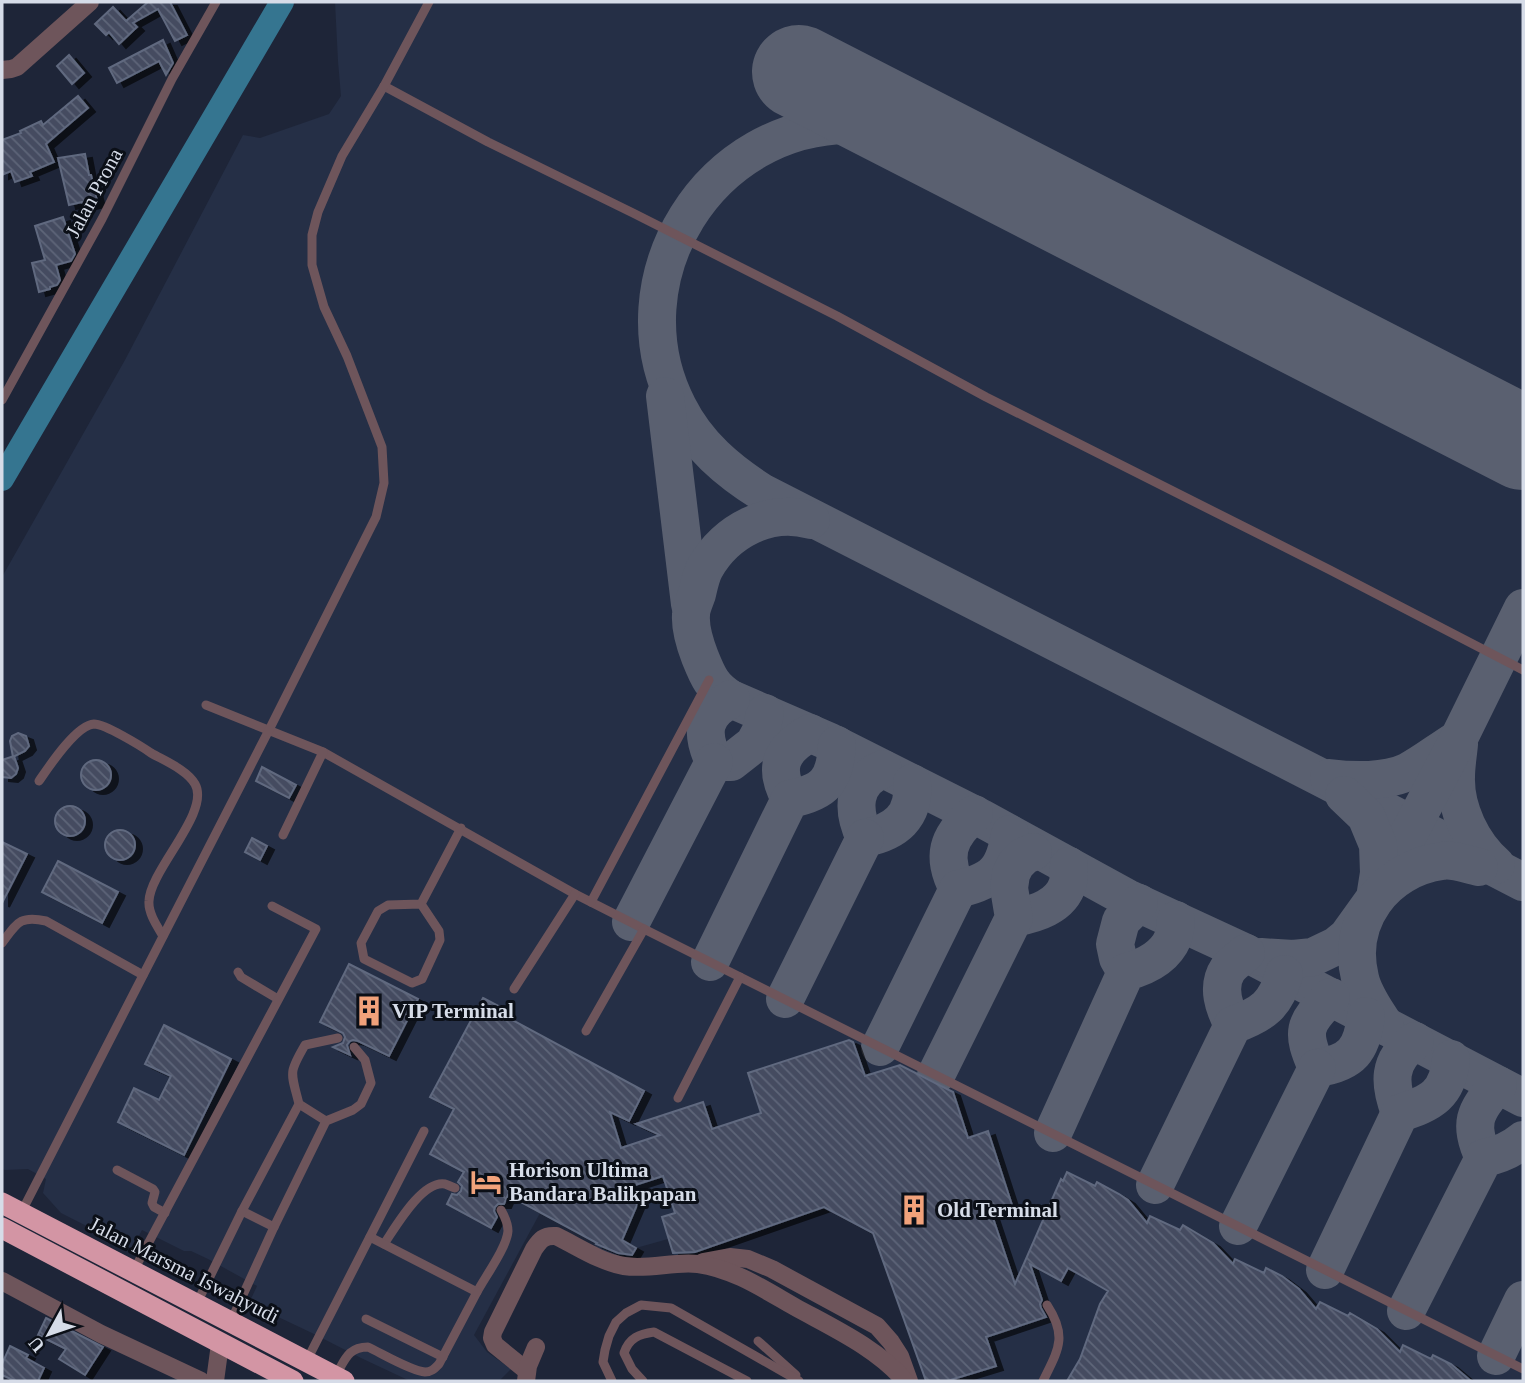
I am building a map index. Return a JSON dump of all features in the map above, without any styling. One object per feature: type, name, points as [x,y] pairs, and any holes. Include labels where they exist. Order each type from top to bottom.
[{"type":"highway","name":"Jalan Marsma Iswahyudi","points":[[11,1208],[339,1379]]},
{"type":"highway","points":[[2,1228],[293,1381]]},
{"type":"highway","points":[[185,1325],[196,1305]]},
{"type":"highway","points":[[220,1343],[231,1322]]},
{"type":"street","points":[[2,70],[17,67],[90,2]]},
{"type":"street","points":[[536,1347],[524,1374],[495,1345],[493,1332],[534,1249],[544,1237],[556,1236],[611,1263],[624,1266],[696,1264],[730,1257],[748,1259],[772,1269],[877,1326],[900,1356],[907,1381]]},
{"type":"street","points":[[696,1264],[721,1269],[744,1279],[848,1336],[881,1358],[907,1381]]},
{"type":"street","points":[[2,1281],[102,1334],[201,1381]]},
{"type":"street","points":[[215,1381],[220,1343]]},
{"type":"lane","name":"Jalan Prona","points":[[2,400],[102,219],[172,79],[216,2]]},
{"type":"lane","points":[[11,1208],[143,975],[376,517],[384,483],[382,447],[321,297],[312,265],[312,235],[318,212],[342,156],[384,86],[429,2]]},
{"type":"lane","points":[[384,86],[488,142],[837,316],[986,397],[1523,670]]},
{"type":"lane","points":[[592,902],[709,680]]},
{"type":"lane","points":[[206,705],[323,752],[575,894],[1523,1369]]},
{"type":"lane","points":[[38,781],[69,741],[83,728],[92,724],[104,727],[148,750],[194,782],[198,800],[149,899],[150,908],[163,936]]},
{"type":"lane","points":[[283,835],[323,752]]},
{"type":"lane","points":[[421,904],[461,828]]},
{"type":"lane","points":[[514,989],[575,894]]},
{"type":"lane","points":[[421,904],[439,931],[440,940],[422,979],[412,983],[363,959],[361,943],[378,911],[388,905],[421,904]]},
{"type":"lane","points":[[133,1272],[316,929],[272,906]]},
{"type":"lane","points":[[2,943],[18,923],[31,918],[46,921],[143,975]]},
{"type":"lane","points":[[586,1031],[644,929]]},
{"type":"lane","points":[[239,972],[241,977],[278,999]]},
{"type":"lane","points":[[678,1098],[740,977]]},
{"type":"lane","points":[[326,1121],[299,1104],[291,1074],[305,1045],[338,1038]]},
{"type":"lane","points":[[231,1322],[326,1121],[354,1110],[361,1104],[371,1083],[365,1060],[355,1047]]},
{"type":"lane","points":[[196,1305],[299,1104]]},
{"type":"lane","points":[[306,1362],[424,1130]]},
{"type":"lane","points":[[117,1170],[153,1189],[154,1207],[165,1213]]},
{"type":"lane","points":[[384,1244],[423,1192],[436,1185],[444,1184],[455,1188]]},
{"type":"lane","points":[[339,1379],[350,1352],[360,1347],[368,1347],[414,1369],[425,1372],[434,1370],[504,1245],[508,1228],[501,1210]]},
{"type":"lane","points":[[242,1211],[274,1227]]},
{"type":"lane","points":[[370,1237],[477,1292]]},
{"type":"lane","points":[[612,1381],[603,1362],[609,1336],[616,1322],[641,1305],[671,1308],[802,1381]]},
{"type":"lane","points":[[1043,1381],[1058,1350],[1060,1339],[1056,1318],[1047,1305]]},
{"type":"lane","points":[[366,1319],[443,1357]]},
{"type":"lane","points":[[643,1381],[632,1370],[624,1353],[633,1337],[654,1332],[747,1381]]},
{"type":"lane","points":[[758,1341],[802,1381]]},
{"type":"shaded area","points":[[335,2],[1523,2],[1523,1381],[926,1381],[873,1233],[824,1207],[675,1259],[668,1239],[636,1248],[626,1265],[594,1248],[596,1243],[540,1213],[474,1335],[487,1352],[511,1369],[499,1381],[410,1381],[249,1303],[257,1286],[208,1259],[191,1251],[184,1251],[142,1230],[132,1249],[61,1213],[43,1193],[46,1179],[28,1169],[2,1169],[2,577],[125,360],[243,135],[260,138],[329,114],[341,96]]},
{"type":"building","points":[[148,2],[170,2],[187,35],[175,41],[158,9],[133,23],[137,27],[119,44],[109,32],[106,35],[95,24],[113,7],[126,21]]},
{"type":"building","points":[[163,40],[173,63],[166,75],[159,61],[117,83],[109,68]]},
{"type":"building","points":[[69,55],[84,73],[72,84],[57,66]]},
{"type":"building","points":[[78,96],[88,108],[46,144],[54,162],[30,172],[32,176],[15,182],[11,171],[2,175],[2,140],[41,121],[43,125]]},
{"type":"building","points":[[85,154],[98,203],[69,205],[58,158]]},
{"type":"building","points":[[63,217],[75,254],[71,261],[56,265],[60,280],[57,285],[39,292],[32,263],[45,260],[35,226]]},
{"type":"building","points":[[18,733],[26,736],[29,746],[13,757],[10,741],[12,736]]},
{"type":"building","points":[[14,756],[18,768],[16,774],[11,778],[2,777],[2,760]]},
{"type":"building","points":[[96,760],[107,764],[111,775],[107,786],[96,790],[85,786],[81,775],[85,764]]},
{"type":"building","points":[[262,767],[296,785],[289,798],[256,781]]},
{"type":"building","points":[[70,806],[81,810],[85,821],[81,832],[70,836],[59,832],[55,821],[59,810]]},
{"type":"building","points":[[120,830],[131,834],[135,845],[131,856],[120,860],[109,856],[105,845],[109,834]]},
{"type":"building","points":[[252,838],[267,846],[260,860],[245,852]]},
{"type":"building","points":[[2,842],[27,854],[2,903]]},
{"type":"building","points":[[58,861],[118,892],[102,923],[42,892]]},
{"type":"building","name":"VIP Terminal","points":[[349,964],[418,999],[389,1056],[353,1040],[347,1045],[350,1055],[333,1047],[343,1043],[343,1033],[320,1022]]},
{"type":"building","points":[[483,998],[504,1009],[501,1014],[644,1091],[629,1121],[610,1112],[621,1148],[660,1135],[636,1124],[703,1102],[712,1129],[761,1113],[748,1073],[849,1040],[853,1042],[865,1076],[900,1065],[953,1092],[968,1138],[988,1131],[1012,1205],[991,1212],[1015,1284],[1061,1179],[1063,1181],[1067,1172],[1095,1186],[1097,1182],[1119,1194],[1128,1200],[1147,1223],[1150,1216],[1180,1230],[1183,1225],[1213,1243],[1233,1264],[1235,1259],[1264,1273],[1266,1268],[1282,1276],[1299,1289],[1316,1309],[1320,1302],[1348,1316],[1350,1313],[1377,1329],[1400,1352],[1403,1345],[1431,1359],[1433,1355],[1451,1364],[1471,1381],[1067,1381],[1080,1359],[1100,1304],[1108,1291],[1068,1268],[1061,1281],[1030,1264],[1042,1300],[1041,1308],[1046,1317],[986,1337],[996,1366],[947,1381],[926,1381],[873,1233],[824,1207],[695,1252],[673,1253],[662,1217],[675,1213],[663,1176],[632,1186],[637,1205],[622,1240],[636,1248],[632,1255],[618,1253],[596,1244],[508,1195],[504,1204],[495,1207],[497,1217],[491,1228],[447,1204],[452,1194],[457,1195],[461,1191],[462,1186],[458,1182],[464,1172],[430,1154],[454,1109],[430,1097]]},
{"type":"building","points":[[164,1025],[231,1059],[184,1155],[118,1122],[134,1088],[159,1100],[171,1076],[145,1064]]},
{"type":"building","points":[[46,1318],[103,1347],[85,1375],[59,1359],[66,1349],[38,1335]]},
{"type":"building","points":[[10,1346],[28,1355],[26,1358],[44,1368],[38,1381],[15,1381],[2,1375],[2,1364]]},
{"type":"waterway","points":[[2,479],[282,2]]},
{"type":"taxiway","points":[[966,158],[897,132],[854,125],[802,131],[756,150],[718,179],[687,217],[667,261],[657,309],[661,358],[678,407],[694,433],[714,456],[763,493],[1523,882]]},
{"type":"taxiway","points":[[665,396],[690,604]]},
{"type":"taxiway","points":[[811,520],[780,517],[750,526],[725,543],[704,571],[692,610],[692,631],[708,676],[725,695],[830,742],[981,818],[1127,898],[1246,953],[1523,1098]]},
{"type":"taxiway","points":[[1375,898],[1523,608]]},
{"type":"taxiway","points":[[714,762],[707,743],[706,726],[714,712],[731,699]]},
{"type":"taxiway","points":[[714,762],[731,762],[754,744],[761,731],[765,713]]},
{"type":"taxiway","points":[[790,799],[782,778],[782,761],[792,746],[810,733]]},
{"type":"taxiway","points":[[1329,778],[1389,778],[1407,772],[1455,741]]},
{"type":"taxiway","points":[[1459,744],[1456,773],[1458,801],[1479,847],[1496,865]]},
{"type":"taxiway","points":[[710,962],[790,799],[812,793],[826,783],[834,768],[837,745]]},
{"type":"taxiway","points":[[631,922],[714,762]]},
{"type":"taxiway","points":[[865,838],[858,818],[857,798],[865,781],[883,769]]},
{"type":"taxiway","points":[[865,838],[885,832],[901,821],[910,805],[912,783]]},
{"type":"taxiway","points":[[1261,957],[1313,957],[1336,946],[1347,937],[1375,898],[1379,873],[1378,845],[1366,816],[1344,795]]},
{"type":"taxiway","points":[[958,889],[948,857],[953,839],[974,814]]},
{"type":"taxiway","points":[[880,1047],[958,889],[989,878],[995,872],[1004,857],[1010,834]]},
{"type":"taxiway","points":[[785,999],[865,838]]},
{"type":"taxiway","points":[[936,1075],[1014,918],[1009,888],[1011,874],[1016,864],[1033,852]]},
{"type":"taxiway","points":[[1385,1026],[1364,991],[1357,957],[1364,918],[1374,901],[1403,875],[1421,866],[1456,861],[1479,867]]},
{"type":"taxiway","points":[[1014,918],[1046,908],[1060,898],[1068,883],[1069,866]]},
{"type":"taxiway","points":[[1126,972],[1118,958],[1115,944],[1121,921],[1139,903]]},
{"type":"taxiway","points":[[1053,1133],[1126,972],[1147,964],[1165,951],[1173,938],[1176,920]]},
{"type":"taxiway","points":[[1233,1025],[1224,1005],[1222,983],[1228,969],[1246,953]]},
{"type":"taxiway","points":[[1155,1185],[1233,1025],[1267,1007],[1277,993],[1284,974]]},
{"type":"taxiway","points":[[1317,1068],[1308,1046],[1308,1029],[1315,1014],[1331,997]]},
{"type":"taxiway","points":[[1317,1068],[1339,1063],[1353,1053],[1362,1038],[1366,1016]]},
{"type":"taxiway","points":[[1400,1113],[1394,1092],[1393,1074],[1399,1057],[1415,1041]]},
{"type":"taxiway","points":[[1325,1270],[1400,1113],[1436,1096],[1446,1081],[1451,1059]]},
{"type":"taxiway","points":[[1238,1226],[1317,1068]]},
{"type":"taxiway","points":[[1484,1158],[1476,1136],[1476,1119],[1483,1103],[1498,1085]]},
{"type":"taxiway","points":[[1406,1311],[1484,1158],[1505,1152],[1523,1140]]},
{"type":"taxiway","points":[[1496,1356],[1523,1300]]},
{"type":"runway","points":[[799,72],[1523,443]]},
{"type":"place","name":"VIP Terminal","points":[[369,1011]]},
{"type":"place","name":"Horison Ultima Bandara Balikpapan","points":[[486,1182]]},
{"type":"place","name":"Old Terminal","points":[[914,1210]]}]
